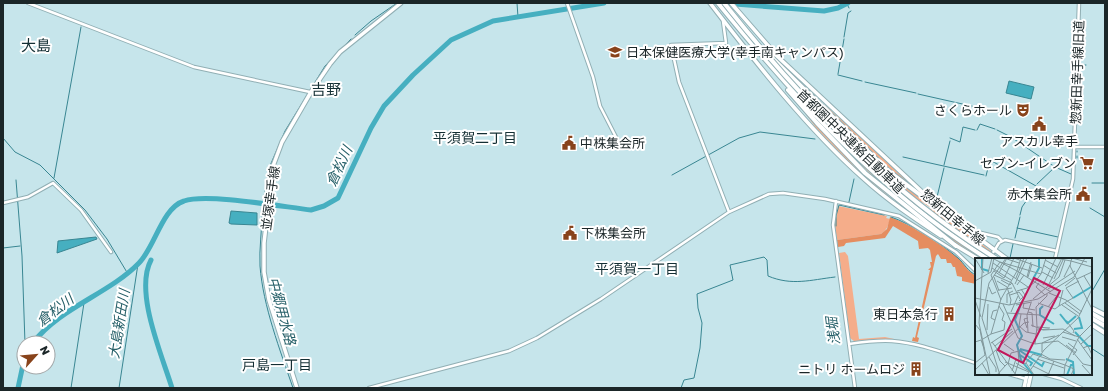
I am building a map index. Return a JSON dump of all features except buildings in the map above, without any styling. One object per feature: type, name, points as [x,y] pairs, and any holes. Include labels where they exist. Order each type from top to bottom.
[{"type":"highway","name":"首都圏中央連絡自動車道","points":[[718,3],[753,46],[794,92],[872,171],[935,223],[988,258]]},
{"type":"highway","name":"首都圏中央連絡自動車道","points":[[724,3],[760,47],[833,126],[890,180],[950,228],[995,258]]},
{"type":"highway","points":[[753,46],[757,54],[833,140],[878,184],[956,246]]},
{"type":"highway","points":[[760,47],[897,178],[959,224]]},
{"type":"highway","points":[[1092,308],[1105,315]]},
{"type":"highway","points":[[1092,314],[1105,321]]},
{"type":"highway","points":[[1092,319],[1105,326]]},
{"type":"highway","points":[[1092,325],[1105,333]]},
{"type":"main road","name":"並塚幸手線","points":[[297,388],[265,287],[264,243],[273,166],[282,142],[311,92],[330,64],[340,52],[401,3]]},
{"type":"main road","name":"惣新田幸手線","points":[[710,3],[795,107],[856,172],[903,211],[976,258]]},
{"type":"main road","name":"惣新田幸手線","points":[[731,3],[761,38],[794,72],[959,224],[1005,258]]},
{"type":"main road","points":[[1024,388],[1027,375]]},
{"type":"main road","points":[[1028,388],[1030,375]]},
{"type":"street","points":[[28,3],[194,67],[311,92]]},
{"type":"street","points":[[567,3],[592,73],[600,106],[620,143]]},
{"type":"street","name":"惣新田幸手線旧道","points":[[1055,258],[1074,179],[1079,3]]},
{"type":"street","points":[[723,20],[726,43],[671,45],[679,82],[729,212]]},
{"type":"street","points":[[1074,147],[1105,147]]},
{"type":"street","points":[[3,203],[28,197],[53,183],[81,210],[111,252]]},
{"type":"street","points":[[369,388],[508,351],[537,338],[601,298],[729,212],[769,194],[783,193],[836,201],[890,213],[905,219],[956,252],[975,270]]},
{"type":"street","points":[[836,201],[833,225],[854,388]]},
{"type":"street","points":[[977,232],[998,237],[1002,241]]},
{"type":"street","points":[[990,258],[1002,241],[1008,240],[1057,251]]},
{"type":"street","points":[[849,344],[874,341],[903,342],[975,363]]},
{"type":"street","points":[[1013,375],[1026,379]]},
{"type":"street","points":[[1048,375],[1062,379],[1081,388]]},
{"type":"shaded area","points":[[812,94],[862,138],[914,188],[897,176],[860,142]]},
{"type":"shaded area","points":[[801,108],[845,154],[854,166],[906,211],[857,170],[817,129]]},
{"type":"shaded area","points":[[865,153],[887,173],[991,251],[991,253],[930,210],[931,208],[908,193]]},
{"type":"shaded area","points":[[858,160],[921,215],[982,258],[953,241],[889,191],[857,161]]},
{"type":"shaded area","points":[[838,206],[887,216],[886,218],[890,219],[888,226],[881,234],[837,240],[835,226]]},
{"type":"shaded area","points":[[890,217],[898,220],[926,235],[943,247],[958,258],[968,270],[975,275],[975,284],[962,281],[962,277],[957,276],[955,267],[953,267],[951,263],[947,263],[946,259],[941,259],[938,254],[936,256],[917,337],[919,338],[918,342],[912,341],[913,337],[915,338],[930,270],[928,270],[931,267],[930,262],[932,262],[930,250],[928,248],[919,249],[918,241],[893,226],[885,238],[846,243],[844,246],[838,247],[837,240],[881,234],[887,229]]},
{"type":"shaded area","points":[[845,252],[848,256],[859,339],[885,337],[894,339],[854,341],[850,338],[839,253]]},
{"type":"water","points":[[1009,81],[1034,87],[1031,99],[1006,93]]},
{"type":"water","points":[[231,211],[257,213],[257,225],[229,223]]},
{"type":"water","points":[[96,237],[97,239],[57,253],[58,241]]},
{"type":"waterway","name":"中郷用水路","points":[[355,35],[371,21],[397,3]]},
{"type":"waterway","points":[[517,3],[518,17]]},
{"type":"waterway","name":"倉松川","points":[[40,335],[56,320],[113,284],[139,263],[150,248],[164,219],[176,205],[184,201],[195,199],[227,200],[311,210],[324,206],[338,198],[371,128],[384,106],[413,75],[451,40],[493,21],[604,3]]},
{"type":"waterway","name":"倉松川","points":[[722,3],[824,11],[838,8],[848,3]]},
{"type":"waterway","name":"倉松川","points":[[847,4],[849,8]]},
{"type":"waterway","points":[[844,37],[848,13],[851,11]]},
{"type":"waterway","points":[[54,178],[81,27]]},
{"type":"waterway","name":"中郷用水路","points":[[264,197],[269,168],[285,131],[325,66],[351,39]]},
{"type":"waterway","points":[[838,74],[844,39]]},
{"type":"waterway","points":[[1080,65],[1086,65]]},
{"type":"waterway","points":[[838,75],[862,81]]},
{"type":"waterway","points":[[865,82],[916,93]]},
{"type":"waterway","points":[[918,94],[998,112]]},
{"type":"waterway","points":[[977,130],[980,124],[995,129]]},
{"type":"waterway","points":[[950,138],[960,142],[963,127],[975,130]]},
{"type":"waterway","points":[[997,130],[1011,137],[1055,167]]},
{"type":"waterway","points":[[672,175],[739,138],[760,132],[815,139]]},
{"type":"waterway","points":[[3,138],[15,152],[40,165],[85,210],[107,239],[128,274]]},
{"type":"waterway","points":[[944,165],[950,141]]},
{"type":"waterway","points":[[903,157],[984,175]]},
{"type":"waterway","points":[[986,176],[990,160],[1036,186]]},
{"type":"waterway","points":[[1037,184],[1055,167],[1071,174]]},
{"type":"waterway","points":[[937,197],[944,168]]},
{"type":"waterway","points":[[849,202],[854,179]]},
{"type":"waterway","points":[[16,180],[22,256],[25,335]]},
{"type":"waterway","points":[[1092,183],[1105,183]]},
{"type":"waterway","points":[[1020,215],[1022,207],[1029,197]]},
{"type":"waterway","points":[[836,226],[836,216],[839,205],[884,215]]},
{"type":"waterway","points":[[1090,208],[1105,217]]},
{"type":"waterway","name":"中郷用水路","points":[[262,214],[260,260],[262,281],[268,312],[293,388]]},
{"type":"waterway","points":[[891,217],[907,224],[935,240],[958,258],[975,274]]},
{"type":"waterway","points":[[1015,238],[1020,217]]},
{"type":"waterway","points":[[1017,228],[1058,237]]},
{"type":"waterway","points":[[1010,258],[1013,244]]},
{"type":"waterway","points":[[3,248],[20,246]]},
{"type":"waterway","points":[[681,388],[684,380],[694,378],[700,348],[702,323],[698,308],[697,294],[733,280],[730,265],[764,257],[767,260],[768,276],[777,279],[793,282],[835,277]]},
{"type":"waterway","points":[[151,260],[147,273],[146,289],[148,306],[151,324],[172,388]]},
{"type":"waterway","name":"大島新田川","points":[[119,388],[138,264]]},
{"type":"waterway","points":[[1092,291],[1105,269]]},
{"type":"waterway","points":[[71,388],[84,303]]},
{"type":"waterway","points":[[1092,349],[1105,357]]},
{"type":"waterway","name":"倉松川","points":[[18,388],[21,375]]},
{"type":"place","name":"日本保健医療大学(幸手南キャンパス)","points":[[615,52]]},
{"type":"place","name":"さくらホール","points":[[1023,110]]},
{"type":"place","name":"アスカル幸手","points":[[1039,124]]},
{"type":"place","name":"中株集会所","points":[[569,143]]},
{"type":"place","name":"セブン-イレブン","points":[[1087,163]]},
{"type":"place","name":"赤木集会所","points":[[1083,194]]},
{"type":"place","name":"下株集会所","points":[[570,233]]},
{"type":"place","name":"東日本急行","points":[[949,314]]},
{"type":"place","name":"ニトリ ホームロジ","points":[[916,369]]},
{"type":"district","name":"大島","points":[[36,46]]},
{"type":"district","name":"吉野","points":[[326,90]]},
{"type":"district","name":"平須賀二丁目","points":[[475,138]]},
{"type":"district","name":"平須賀一丁目","points":[[637,269]]},
{"type":"district","name":"戸島一丁目","points":[[277,365]]},
{"type":"water label","name":"浅堀","points":[[833,331]]}]
